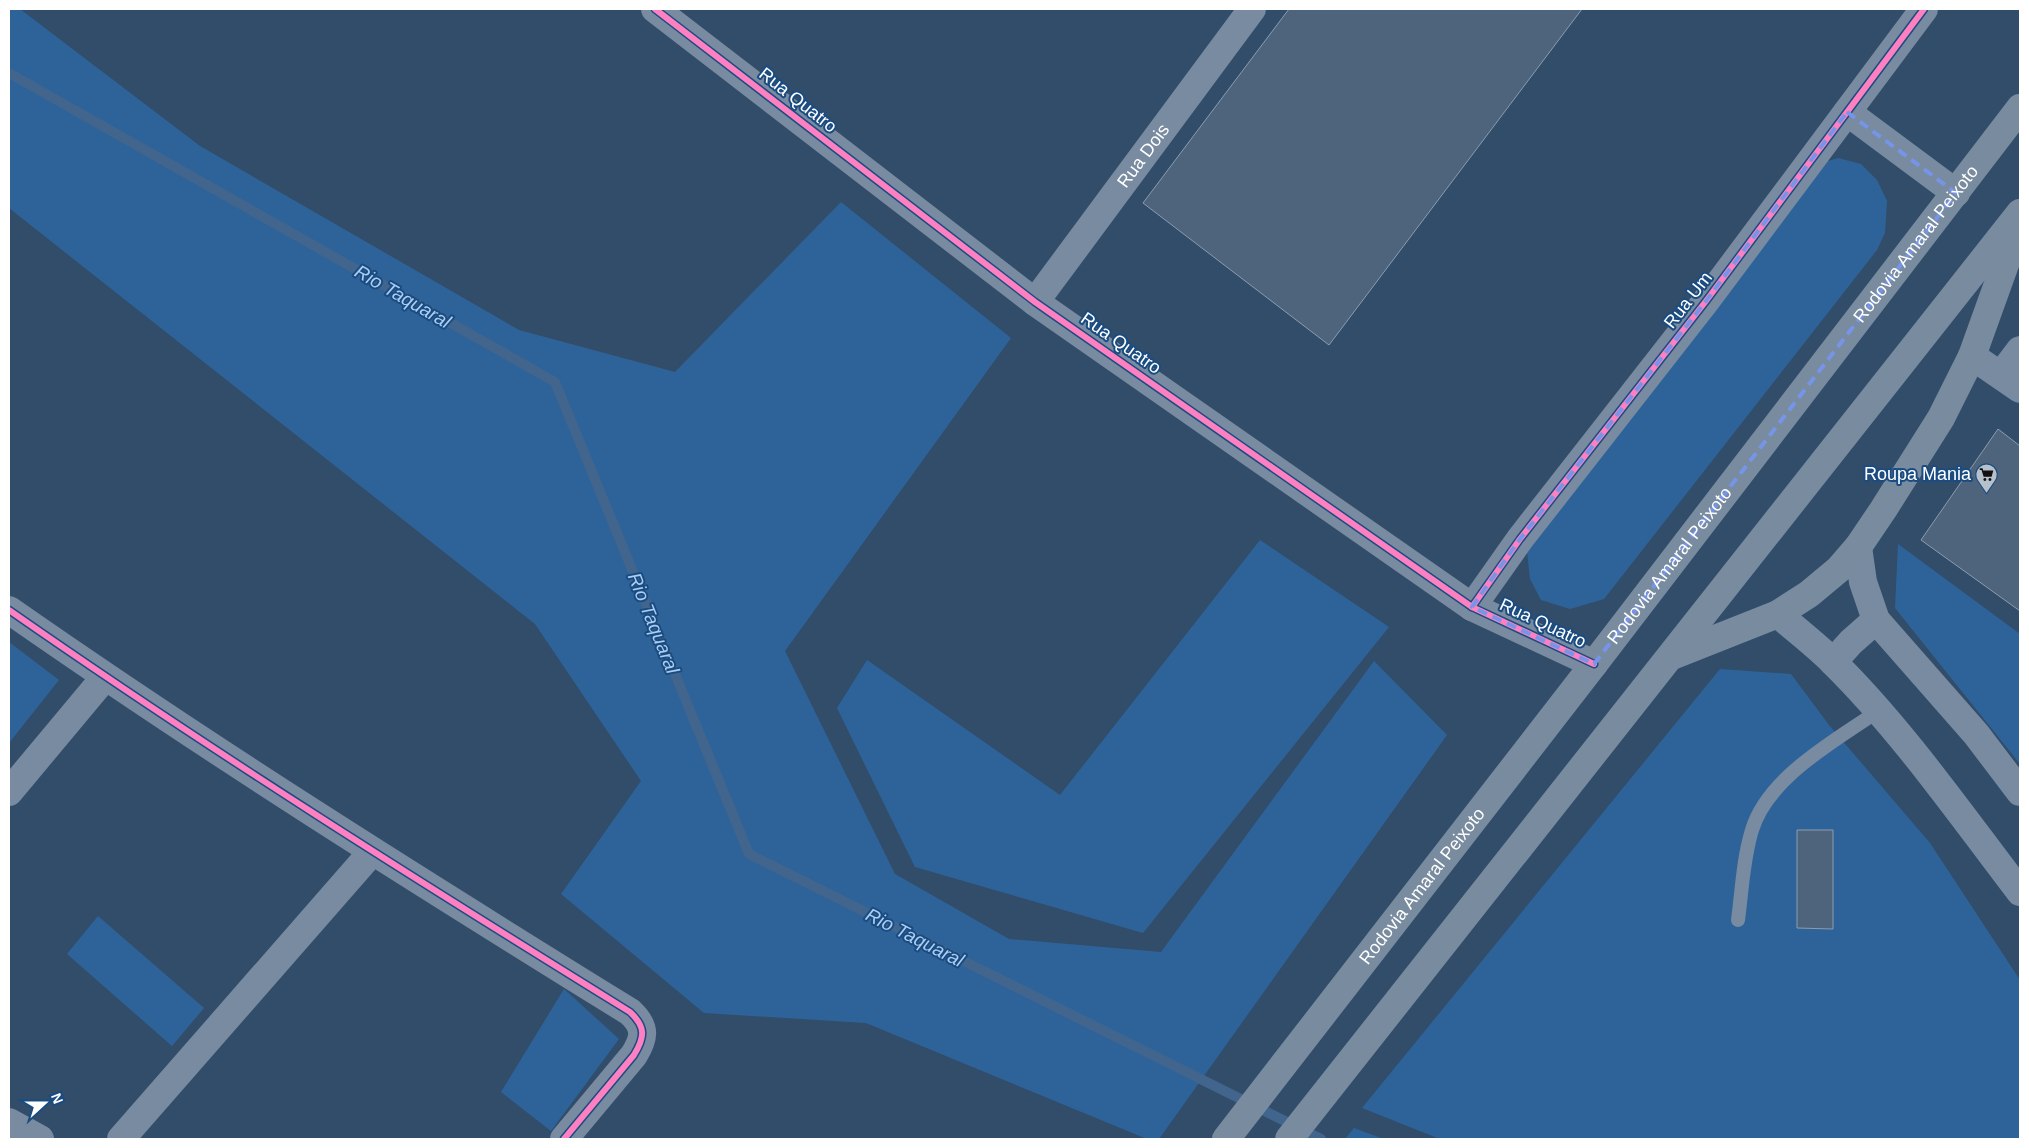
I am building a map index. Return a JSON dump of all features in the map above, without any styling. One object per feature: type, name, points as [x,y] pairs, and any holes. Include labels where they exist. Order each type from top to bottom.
[{"type":"highway","name":"Rodovia Amaral Peixoto","points":[[1226,1139],[1594,664],[2020,108]]},
{"type":"highway","points":[[1289,1139],[2020,213]]},
{"type":"highway","points":[[1669,658],[1778,614],[1809,594],[1839,569],[1858,547],[1884,510],[1941,418],[1972,356],[2020,222]]},
{"type":"street","name":"Rua Quatro","points":[[655,9],[1035,302],[1472,607],[1594,664]]},
{"type":"street","name":"Rua Dois","points":[[1035,302],[1252,9]]},
{"type":"street","name":"Rua Um","points":[[1472,607],[1520,539],[1706,301],[1924,9]]},
{"type":"street","points":[[1847,112],[1956,193]]},
{"type":"street","points":[[1972,356],[2010,382],[2020,350]]},
{"type":"street","points":[[1858,547],[1863,582],[1876,620],[1976,734],[2020,792]]},
{"type":"street","points":[[9,610],[105,677],[372,852],[630,1012],[639,1021],[643,1033],[640,1045],[634,1055],[564,1139]]},
{"type":"street","points":[[1778,614],[1832,662],[1878,711],[2020,892]]},
{"type":"street","points":[[1832,662],[1876,620]]},
{"type":"street","points":[[9,792],[105,677]]},
{"type":"street","points":[[121,1139],[372,852]]},
{"type":"street","points":[[9,1122],[40,1139]]},
{"type":"lane","points":[[1738,920],[1752,829],[1765,804],[1788,777],[1808,760],[1878,711]]},
{"type":"highlighted area","points":[[1847,112],[1956,193],[1594,664],[1472,607],[1520,539],[1706,301]]},
{"type":"shaded area","points":[[9,9],[20,9],[200,146],[519,330],[675,372],[841,202],[1011,338],[785,651],[895,874],[1009,939],[1161,952],[1374,661],[1447,735],[1159,1139],[1147,1139],[866,1023],[704,1013],[561,894],[641,781],[535,624],[9,208]]},
{"type":"shaded area","points":[[1838,158],[1861,164],[1877,180],[1887,201],[1885,233],[1877,250],[1604,599],[1570,609],[1541,600],[1530,579],[1526,542],[1805,168]]},
{"type":"shaded area","points":[[1260,540],[1389,627],[1143,933],[915,867],[837,708],[867,660],[1060,795]]},
{"type":"shaded area","points":[[1898,544],[2020,634],[2020,764],[1895,608]]},
{"type":"shaded area","points":[[9,642],[59,680],[9,743]]},
{"type":"shaded area","points":[[1720,669],[1791,674],[1829,725],[1930,843],[2020,980],[2020,1139],[1440,1139],[1362,1108]]},
{"type":"shaded area","points":[[98,916],[204,1008],[172,1046],[67,954]]},
{"type":"shaded area","points":[[564,989],[619,1039],[551,1131],[501,1092]]},
{"type":"shaded area","points":[[1354,1128],[1384,1139],[1345,1139]]},
{"type":"building","points":[[1289,9],[1582,9],[1329,345],[1143,203]]},
{"type":"building","name":"Roupa Mania","points":[[1998,429],[2020,446],[2020,611],[1921,540]]},
{"type":"building","points":[[1797,830],[1833,830],[1833,929],[1797,928]]},
{"type":"waterway","name":"Rio Taquaral","points":[[9,73],[555,382],[749,854],[1321,1139]]},
{"type":"cycle path","points":[[655,9],[1035,302],[1472,607],[1594,664]]},
{"type":"cycle path","points":[[1472,607],[1520,539],[1706,301],[1924,9]]},
{"type":"cycle path","points":[[9,610],[162,714],[316,815],[630,1012],[641,1027],[642,1037],[638,1049],[564,1139]]},
{"type":"place","name":"Roupa Mania","points":[[1987,493]]}]
